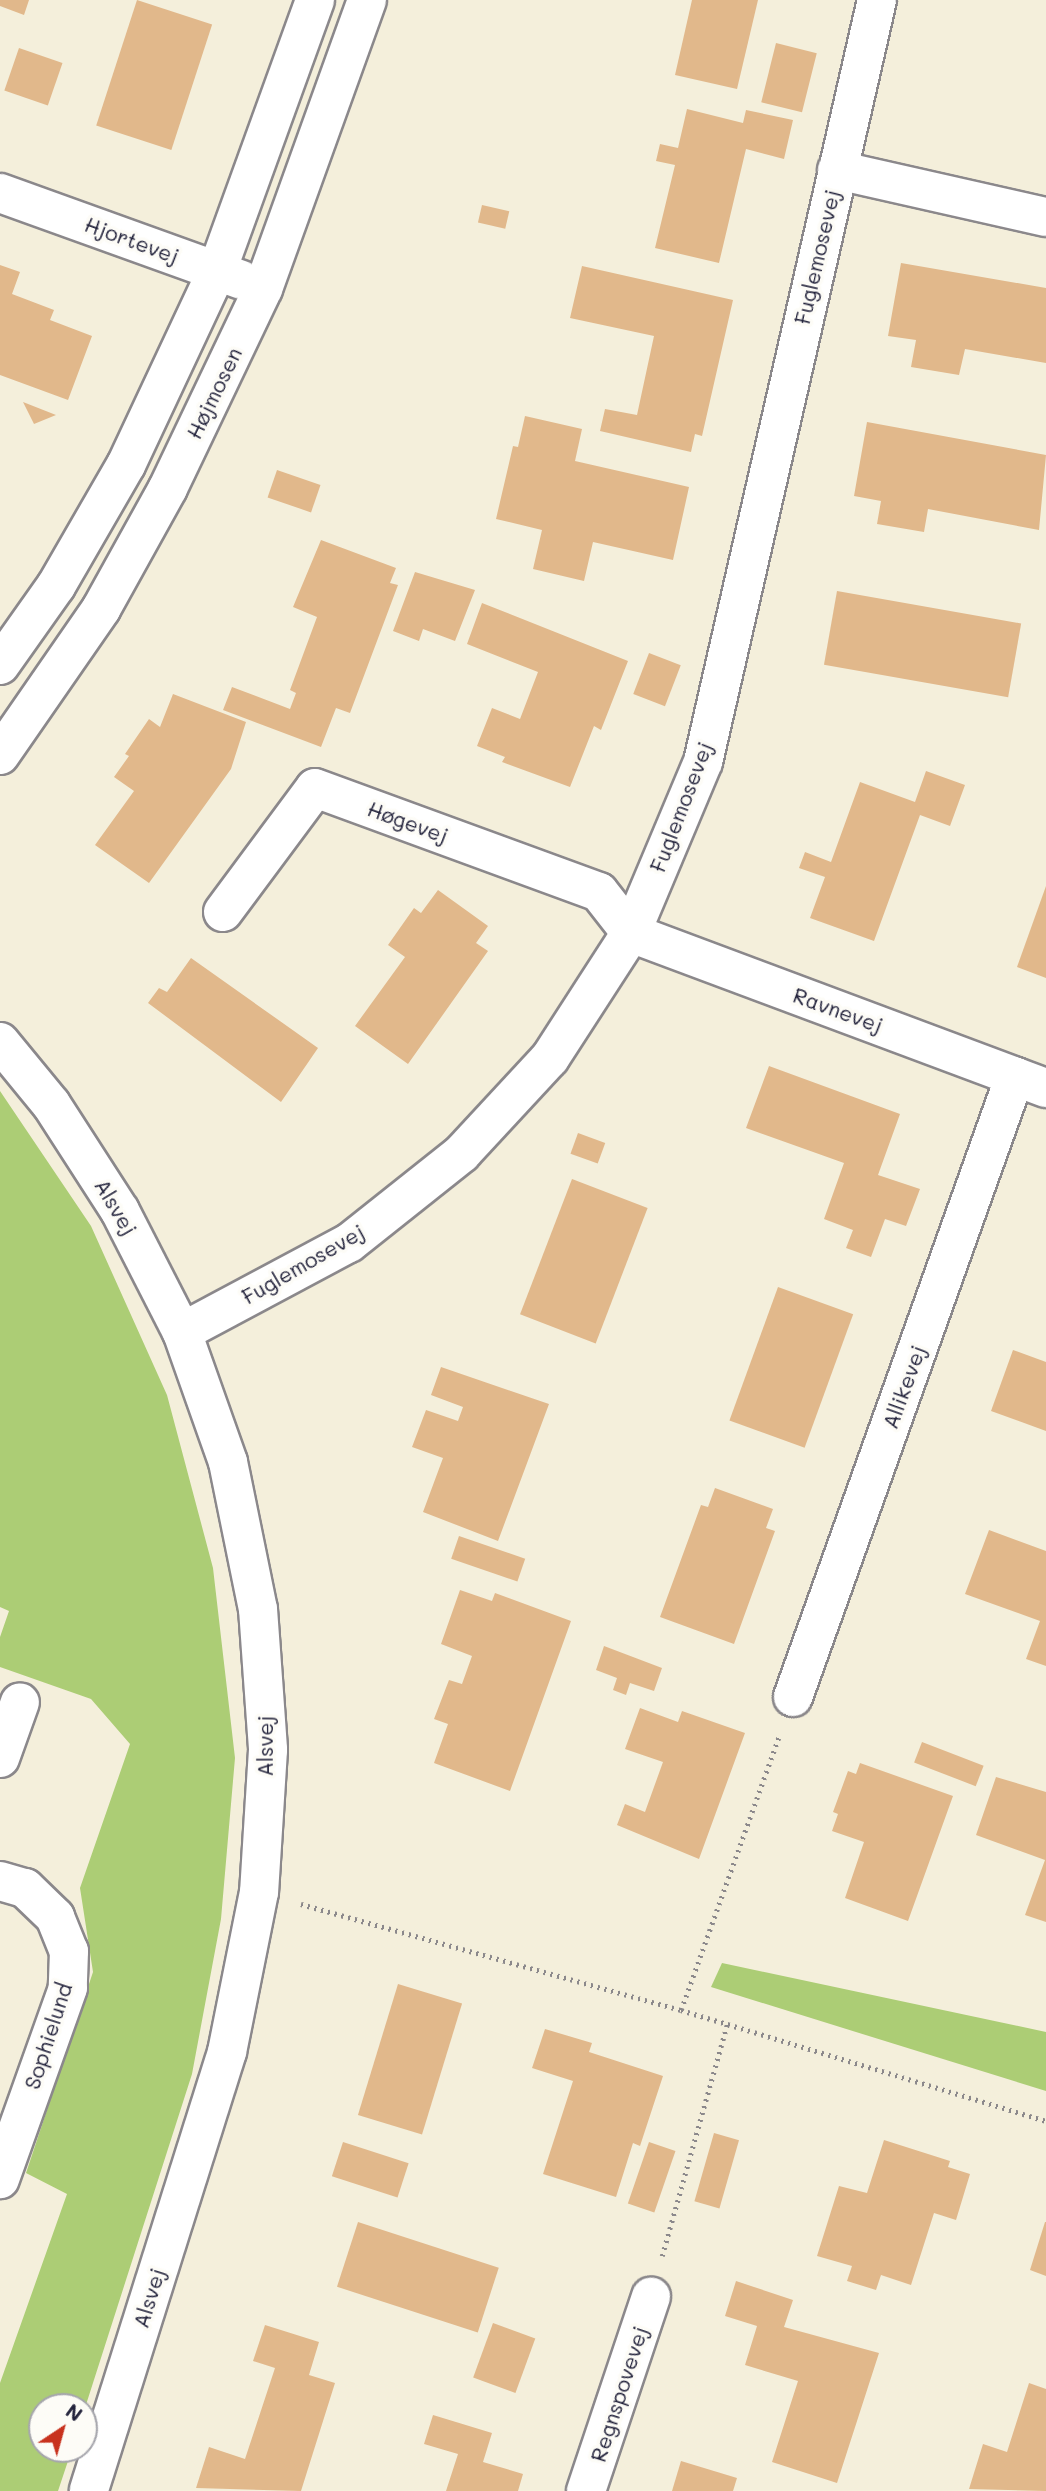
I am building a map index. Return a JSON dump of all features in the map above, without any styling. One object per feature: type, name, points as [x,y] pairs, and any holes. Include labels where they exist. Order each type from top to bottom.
[{"type":"street","points":[[0,665],[55,586],[127,465],[217,271],[316,0]]},
{"type":"street","name":"Højmosen","points":[[0,755],[101,609],[168,488],[263,289],[367,0]]},
{"type":"street","name":"Fuglemosevej","points":[[182,1332],[349,1242],[462,1153],[550,1058],[631,933],[703,762],[877,0]]},
{"type":"street","points":[[837,170],[1046,217]]},
{"type":"street","name":"Hjortevej","points":[[0,193],[263,289]]},
{"type":"street","name":"Høgevej","points":[[223,912],[314,788],[598,892],[631,933]]},
{"type":"street","name":"Ravnevej","points":[[631,933],[1031,1082]]},
{"type":"street","name":"Alsvej","points":[[0,1042],[51,1104],[120,1211],[182,1332],[228,1462],[258,1609],[268,1750],[259,1892],[227,2052],[89,2491]]},
{"type":"street","name":"Allikevej","points":[[793,1697],[1031,1082]]},
{"type":"street","points":[[0,1758],[20,1702]]},
{"type":"street","name":"Sophielund","points":[[0,1881],[24,1888],[55,1917],[69,1951],[68,1988],[0,2179]]},
{"type":"street","name":"Regnspovevej","points":[[586,2491],[651,2297]]},
{"type":"path","points":[[681,2010],[793,1697]]},
{"type":"path","points":[[259,1892],[681,2010],[1046,2121]]},
{"type":"path","points":[[651,2297],[727,2024]]},
{"type":"green space","points":[[0,1091],[91,1226],[167,1395],[213,1568],[235,1758],[221,1919],[192,2074],[90,2393],[28,2393],[28,2463],[67,2463],[58,2491],[0,2491],[0,2383],[67,2194],[26,2173],[93,1972],[80,1888],[130,1744],[91,1699],[0,1667],[0,1637],[9,1611],[0,1607]]},
{"type":"green space","points":[[722,1963],[1046,2032],[1046,2091],[711,1987]]},
{"type":"building","points":[[0,0],[29,0],[24,15],[0,6]]},
{"type":"building","points":[[137,0],[212,24],[171,150],[96,126]]},
{"type":"building","points":[[692,0],[758,0],[737,89],[675,75]]},
{"type":"building","points":[[776,43],[817,53],[802,112],[761,102]]},
{"type":"building","points":[[19,48],[62,63],[48,106],[4,91]]},
{"type":"building","points":[[687,109],[743,123],[746,110],[793,120],[784,159],[746,149],[719,263],[655,248],[675,165],[656,161],[660,144],[678,148]]},
{"type":"building","points":[[482,205],[509,211],[505,229],[478,223]]},
{"type":"building","points":[[901,263],[1046,288],[1046,363],[965,349],[959,375],[911,367],[916,340],[888,336]]},
{"type":"building","points":[[0,265],[20,272],[12,294],[54,310],[50,320],[92,336],[68,400],[0,375]]},
{"type":"building","points":[[582,266],[733,300],[702,436],[695,434],[691,452],[600,431],[605,409],[637,415],[654,336],[570,318]]},
{"type":"building","points":[[23,402],[56,415],[34,424]]},
{"type":"building","points":[[525,416],[582,429],[575,461],[689,487],[673,560],[593,542],[584,581],[533,569],[542,530],[496,519],[513,446],[518,447]]},
{"type":"building","points":[[867,422],[1046,455],[1039,530],[928,509],[924,532],[877,524],[881,501],[854,496]]},
{"type":"building","points":[[277,470],[320,485],[311,512],[268,497]]},
{"type":"building","points":[[321,540],[396,568],[390,583],[398,585],[350,713],[336,708],[321,747],[223,710],[232,687],[290,709],[296,693],[290,690],[317,617],[293,607]]},
{"type":"building","points":[[415,572],[475,590],[455,641],[423,629],[419,641],[393,631]]},
{"type":"building","points":[[837,591],[1021,623],[1008,697],[824,665]]},
{"type":"building","points":[[482,603],[628,661],[601,730],[594,726],[570,787],[502,762],[505,757],[477,746],[492,708],[520,719],[538,672],[467,644]]},
{"type":"building","points":[[649,653],[681,665],[665,706],[633,694]]},
{"type":"building","points":[[173,694],[246,722],[231,769],[149,883],[95,845],[134,791],[114,777],[129,756],[125,754],[149,719],[160,727]]},
{"type":"building","points":[[926,771],[965,785],[950,826],[920,815],[874,941],[810,918],[825,877],[799,868],[805,852],[831,862],[860,782],[915,802]]},
{"type":"building","points":[[1046,886],[1046,978],[1017,967]]},
{"type":"building","points":[[438,890],[488,926],[476,943],[488,951],[408,1064],[355,1026],[405,957],[388,945],[414,908],[421,913]]},
{"type":"building","points":[[191,958],[318,1048],[281,1102],[148,1003],[159,988],[167,992]]},
{"type":"building","points":[[769,1066],[900,1114],[878,1175],[920,1189],[906,1226],[885,1219],[871,1257],[846,1248],[853,1230],[824,1219],[844,1163],[746,1128]]},
{"type":"building","points":[[578,1133],[605,1143],[598,1164],[570,1154]]},
{"type":"building","points":[[572,1179],[648,1208],[596,1343],[520,1314]]},
{"type":"building","points":[[778,1287],[853,1314],[805,1448],[729,1420]]},
{"type":"building","points":[[1013,1350],[1046,1362],[1046,1431],[991,1411]]},
{"type":"building","points":[[441,1367],[549,1404],[498,1541],[423,1512],[443,1458],[412,1447],[426,1410],[458,1421],[463,1407],[431,1395]]},
{"type":"building","points":[[715,1488],[773,1509],[766,1528],[775,1531],[734,1644],[660,1617],[701,1505],[708,1507]]},
{"type":"building","points":[[989,1530],[1046,1551],[1046,1666],[1026,1659],[1040,1621],[965,1594]]},
{"type":"building","points":[[459,1536],[525,1559],[517,1581],[451,1559]]},
{"type":"building","points":[[460,1590],[492,1601],[495,1593],[571,1621],[510,1791],[434,1763],[448,1724],[434,1719],[449,1680],[462,1684],[472,1656],[441,1644]]},
{"type":"building","points":[[604,1646],[662,1668],[654,1691],[630,1683],[626,1695],[613,1690],[617,1678],[596,1670]]},
{"type":"building","points":[[640,1708],[678,1722],[682,1711],[745,1733],[699,1859],[617,1825],[625,1804],[645,1812],[663,1762],[625,1749]]},
{"type":"building","points":[[922,1742],[984,1766],[976,1786],[914,1763]]},
{"type":"building","points":[[860,1763],[953,1796],[908,1921],[845,1898],[864,1842],[832,1831],[838,1814],[833,1812],[848,1771],[856,1774]]},
{"type":"building","points":[[996,1777],[1046,1792],[1046,1922],[1025,1915],[1045,1860],[976,1835]]},
{"type":"building","points":[[398,1984],[462,2004],[422,2135],[358,2115]]},
{"type":"building","points":[[545,2029],[592,2043],[589,2052],[663,2076],[640,2146],[633,2143],[616,2197],[543,2174],[573,2081],[532,2068]]},
{"type":"building","points":[[714,2133],[739,2140],[719,2208],[694,2201]]},
{"type":"building","points":[[884,2140],[950,2161],[948,2167],[970,2174],[956,2220],[934,2213],[911,2285],[881,2275],[876,2290],[847,2281],[852,2266],[817,2256],[839,2186],[867,2193]]},
{"type":"building","points":[[343,2142],[409,2163],[397,2198],[332,2176]]},
{"type":"building","points":[[649,2142],[675,2151],[654,2213],[628,2203]]},
{"type":"building","points":[[358,2222],[499,2268],[478,2332],[337,2287]]},
{"type":"building","points":[[1046,2222],[1046,2276],[1030,2270]]},
{"type":"building","points":[[736,2281],[793,2300],[784,2327],[879,2353],[837,2483],[772,2462],[798,2381],[745,2365],[757,2326],[725,2316]]},
{"type":"building","points":[[493,2323],[535,2338],[515,2393],[473,2378]]},
{"type":"building","points":[[265,2325],[319,2342],[309,2375],[335,2383],[301,2491],[196,2488],[209,2447],[245,2459],[275,2368],[253,2361]]},
{"type":"building","points":[[1029,2383],[1046,2389],[1046,2491],[969,2489],[983,2444],[1007,2452]]},
{"type":"building","points":[[433,2415],[492,2433],[483,2462],[523,2474],[518,2491],[446,2491],[458,2454],[424,2444]]},
{"type":"building","points":[[681,2461],[737,2478],[733,2491],[672,2491]]}]
